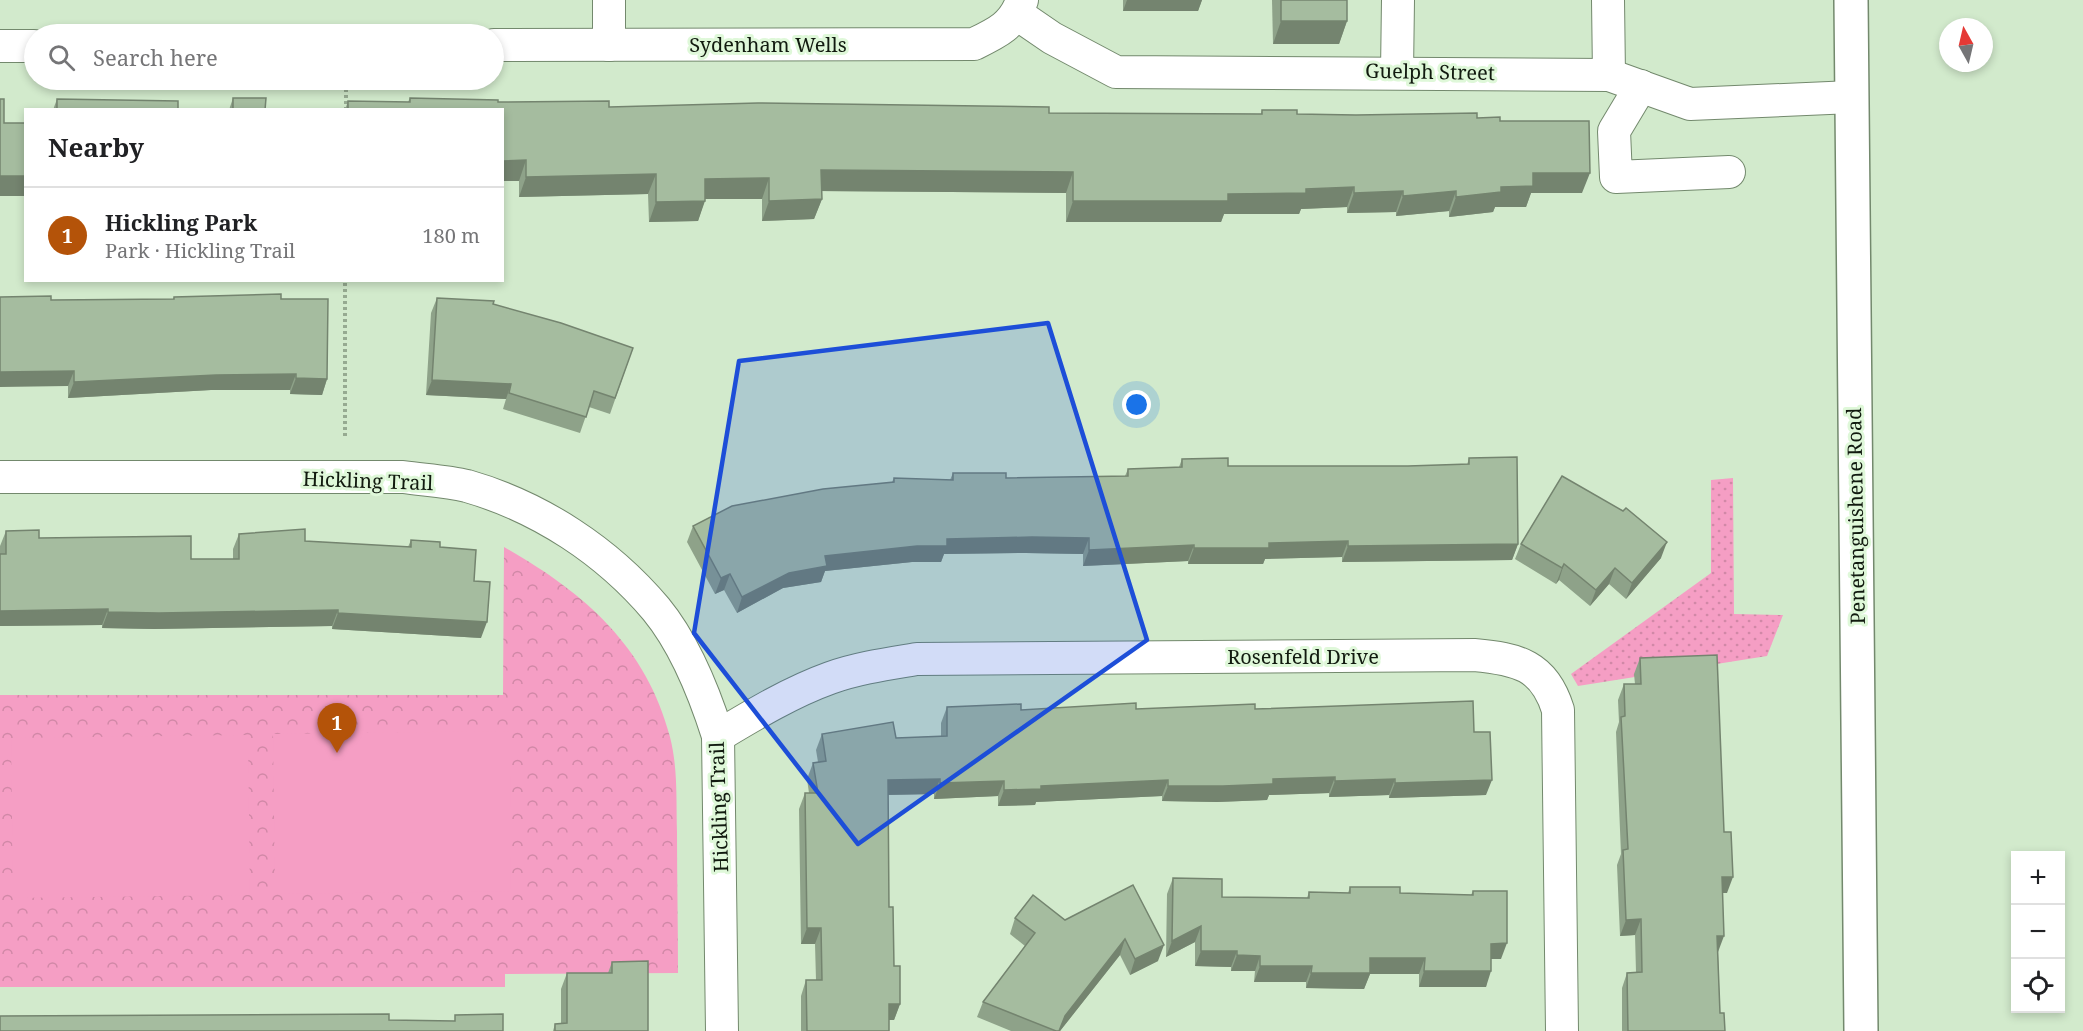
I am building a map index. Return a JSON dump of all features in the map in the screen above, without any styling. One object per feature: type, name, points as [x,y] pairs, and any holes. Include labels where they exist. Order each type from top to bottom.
[{"type":"main road","name":"Penetanguishene Road","points":[[1851,0],[1861,1031]]},
{"type":"street","points":[[609,0],[609,45]]},
{"type":"street","points":[[1397,72],[1398,0]]},
{"type":"street","points":[[1608,0],[1609,75]]},
{"type":"street","name":"Sydenham Wells","points":[[504,45],[974,44],[1001,32],[1020,7]]},
{"type":"street","name":"Guelph Street","points":[[1020,7],[1052,38],[1116,72],[1609,75],[1690,104],[1852,96]]},
{"type":"street","points":[[0,46],[24,46]]},
{"type":"street","points":[[1641,86],[1614,131],[1616,177],[1729,172]]},
{"type":"street","name":"Hickling Trail","points":[[0,477],[403,477],[466,486],[522,507],[573,534],[617,569],[657,611],[683,653],[706,700],[718,736],[722,1031]]},
{"type":"street","name":"Rosenfeld Drive","points":[[718,736],[765,708],[828,678],[868,667],[916,659],[1474,655],[1516,660],[1538,673],[1551,689],[1558,710],[1562,1031]]},
{"type":"path","points":[[346,90],[346,108]]},
{"type":"path","points":[[345,282],[345,436]]},
{"type":"highlighted area","points":[[1048,323],[1147,640],[858,844],[694,633],[739,361]]},
{"type":"green space","points":[[1733,478],[1734,614],[1783,615],[1767,656],[1578,686],[1571,674],[1711,573],[1711,480]]},
{"type":"green space","points":[[504,547],[560,583],[608,624],[628,648],[659,704],[673,749],[675,772],[678,973],[505,974],[505,987],[0,987],[0,695],[503,695]]},
{"type":"green space","points":[[510,731],[511,891],[275,894],[273,734]]},
{"type":"green space","points":[[248,735],[250,895],[13,898],[11,738]]},
{"type":"building","points":[[1281,0],[1347,0],[1347,21],[1281,21]]},
{"type":"building","points":[[233,98],[266,98],[265,108],[233,108]]},
{"type":"building","points":[[410,98],[498,100],[498,102],[609,101],[609,107],[758,103],[1049,107],[1049,113],[1262,114],[1262,110],[1297,110],[1297,114],[1356,115],[1477,113],[1477,118],[1500,117],[1500,121],[1589,121],[1590,173],[1533,173],[1533,186],[1501,187],[1501,192],[1456,197],[1456,191],[1403,196],[1403,191],[1354,193],[1354,187],[1306,189],[1306,193],[1228,194],[1228,201],[1073,201],[1073,172],[821,170],[822,199],[769,201],[769,178],[705,179],[705,201],[656,202],[656,174],[526,177],[526,160],[504,161],[504,108],[348,108],[348,101],[410,102]]},
{"type":"building","points":[[0,99],[4,99],[4,123],[24,123],[24,176],[0,176]]},
{"type":"building","points":[[57,99],[178,101],[178,108],[57,108]]},
{"type":"building","points":[[281,294],[281,299],[328,299],[327,379],[296,378],[296,374],[216,375],[74,382],[74,371],[0,372],[0,297],[51,296],[51,300],[174,299],[174,297]]},
{"type":"building","points":[[437,298],[494,301],[493,304],[561,323],[633,348],[615,398],[594,391],[586,417],[509,393],[511,384],[432,380]]},
{"type":"building","points":[[1517,457],[1518,544],[1348,546],[1348,541],[1269,543],[1269,548],[1194,548],[1194,545],[1089,550],[1089,538],[947,539],[947,546],[917,546],[825,556],[827,566],[789,573],[742,597],[730,574],[721,578],[693,526],[732,506],[823,489],[894,482],[894,478],[953,480],[953,473],[1006,473],[1006,478],[1128,476],[1128,469],[1182,467],[1182,459],[1228,458],[1228,466],[1408,466],[1469,464],[1469,458]]},
{"type":"building","points":[[1562,476],[1623,511],[1626,508],[1667,542],[1632,583],[1615,568],[1596,590],[1564,564],[1562,568],[1521,544]]},
{"type":"building","points":[[305,529],[305,541],[411,547],[411,540],[440,542],[440,547],[476,550],[474,581],[490,582],[487,622],[338,613],[338,610],[159,613],[108,612],[108,609],[0,611],[0,554],[6,554],[6,531],[39,530],[39,538],[191,536],[191,559],[239,559],[239,534]]},
{"type":"building","points":[[1717,655],[1724,832],[1731,832],[1733,877],[1722,877],[1724,936],[1717,936],[1720,1013],[1724,1013],[1725,1031],[1628,1031],[1627,973],[1642,972],[1641,919],[1626,920],[1623,850],[1628,849],[1621,717],[1625,716],[1624,684],[1641,684],[1640,658]]},
{"type":"building","points":[[1473,701],[1474,732],[1490,732],[1492,780],[1395,783],[1395,779],[1335,781],[1335,777],[1273,779],[1273,784],[1168,786],[1168,780],[1004,790],[1004,781],[940,783],[940,779],[888,780],[889,907],[893,907],[894,966],[900,966],[900,1004],[889,1004],[889,1031],[807,1031],[806,980],[822,980],[821,928],[807,928],[805,793],[818,793],[813,763],[826,761],[822,734],[893,722],[896,738],[947,736],[947,707],[1021,704],[1021,710],[1136,703],[1136,709],[1255,704],[1255,709]]},
{"type":"building","points":[[1173,878],[1222,879],[1222,897],[1309,898],[1309,892],[1350,893],[1350,887],[1400,887],[1400,893],[1473,895],[1473,891],[1507,891],[1507,943],[1491,944],[1491,971],[1424,971],[1425,958],[1370,958],[1370,973],[1311,973],[1312,966],[1260,966],[1260,956],[1237,955],[1237,951],[1201,951],[1201,926],[1172,941]]},
{"type":"building","points":[[1133,885],[1164,945],[1135,959],[1125,939],[1065,1016],[1059,1031],[983,1002],[1035,933],[1015,918],[1033,895],[1065,920]]},
{"type":"building","points":[[648,961],[648,1031],[555,1031],[555,1024],[567,1023],[567,973],[612,973],[612,962]]},
{"type":"building","points":[[389,1014],[389,1020],[455,1021],[455,1015],[503,1014],[503,1031],[0,1031],[0,1016]]},
{"type":"place","name":"Hickling Park","points":[[337,753]]}]
